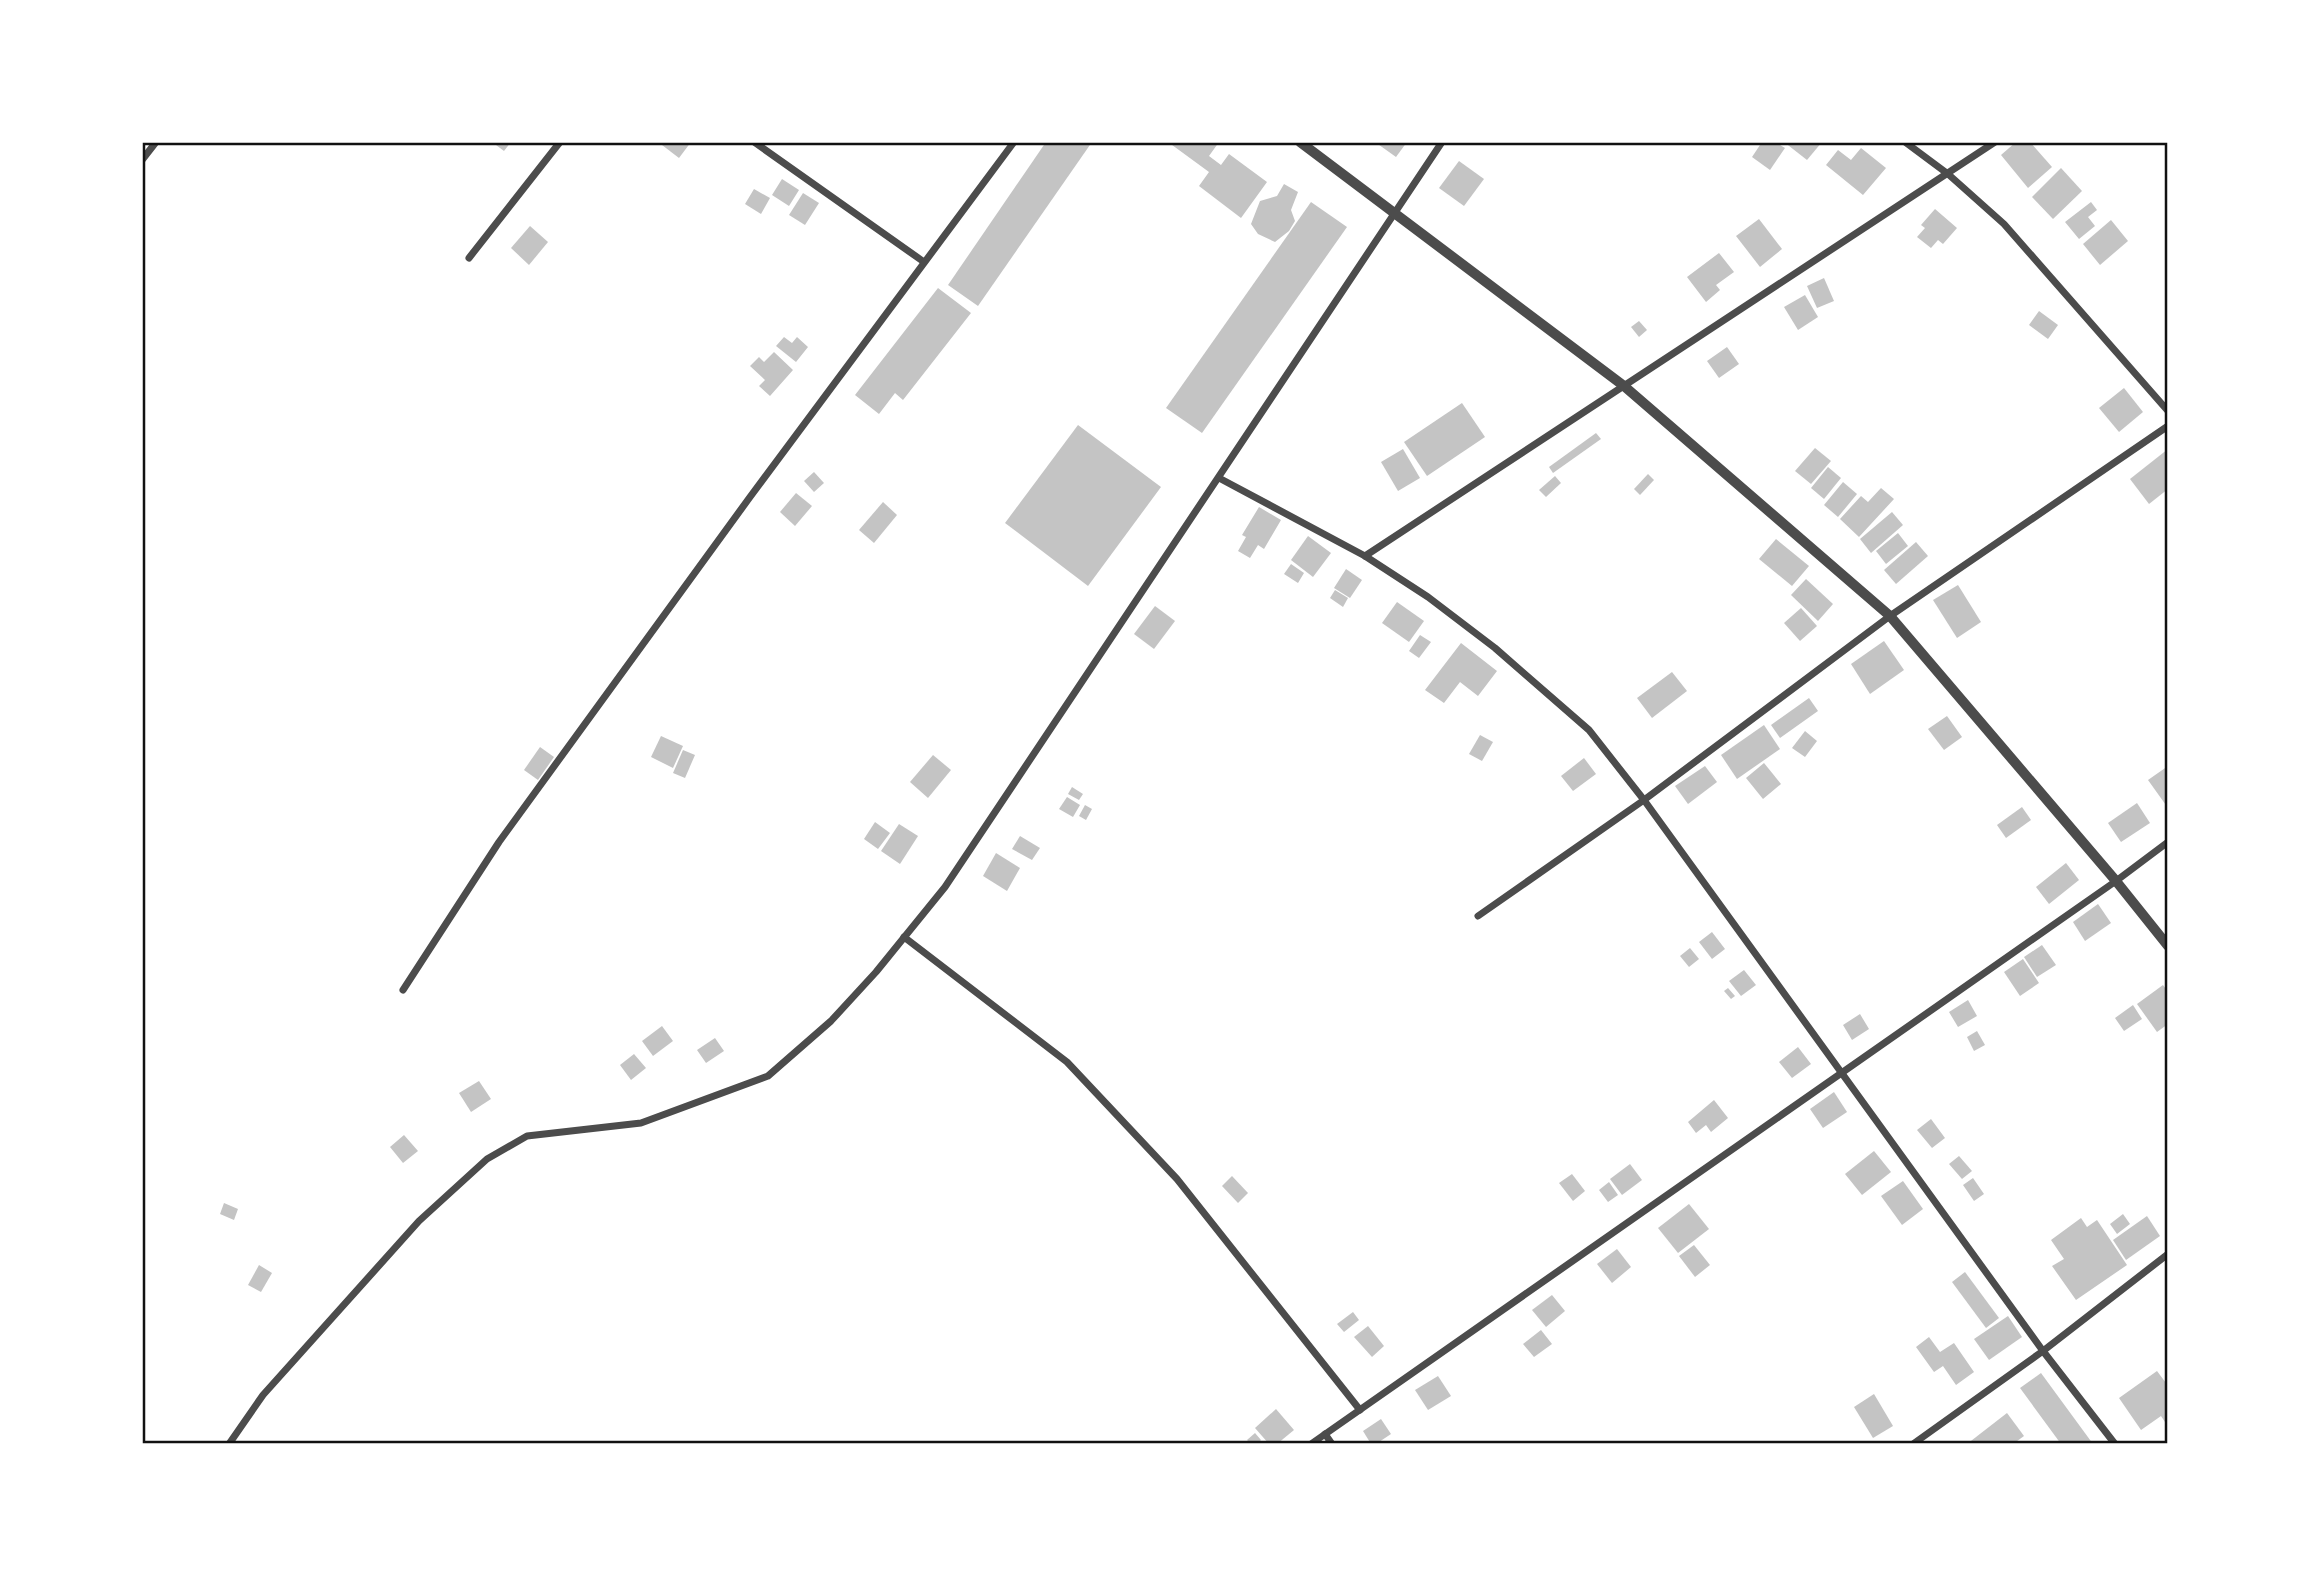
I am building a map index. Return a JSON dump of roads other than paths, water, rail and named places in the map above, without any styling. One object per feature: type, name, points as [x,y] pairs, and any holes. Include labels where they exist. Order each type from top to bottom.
[{"type":"street","points":[[142,160],[156,142]]},
{"type":"street","points":[[469,258],[560,142]]},
{"type":"street","points":[[754,142],[924,262]]},
{"type":"street","points":[[403,990],[499,842],[750,497],[1014,142]]},
{"type":"street","points":[[1300,142],[1624,386],[1890,616],[2116,881],[2168,946]]},
{"type":"street","points":[[229,1444],[263,1395],[418,1221],[487,1159],[527,1136],[641,1123],[768,1076],[831,1021],[876,972],[945,887],[1442,142]]},
{"type":"street","points":[[1905,142],[1948,174],[2004,224],[2168,411]]},
{"type":"street","points":[[1365,556],[1995,142]]},
{"type":"street","points":[[1478,916],[1644,800],[1890,616],[2168,426]]},
{"type":"street","points":[[1219,478],[1365,556],[1428,597],[1495,648],[1589,730],[1644,800],[1843,1072],[2043,1351],[2115,1444]]},
{"type":"street","points":[[1311,1444],[2168,842]]},
{"type":"street","points":[[904,937],[1076,1072],[1177,1179],[1360,1410]]},
{"type":"street","points":[[1913,1444],[2043,1351],[2168,1254]]},
{"type":"street","points":[[1325,1434],[1332,1444]]}]
